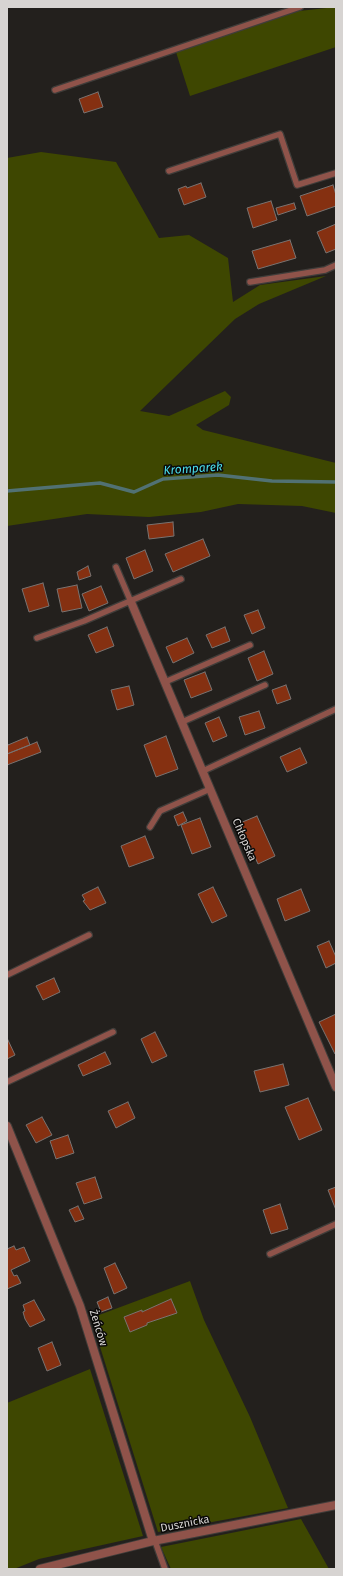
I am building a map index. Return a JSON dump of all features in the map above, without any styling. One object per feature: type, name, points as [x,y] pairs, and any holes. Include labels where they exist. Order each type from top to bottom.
[{"type":"street","name":"Chłopska","points":[[131,602],[336,1087]]},
{"type":"street","name":"Żeńców","points":[[7,1126],[80,1306],[154,1541]]},
{"type":"street","name":"Dusznicka","points":[[40,1569],[154,1541],[336,1505]]},
{"type":"lane","points":[[55,90],[300,7]]},
{"type":"lane","points":[[169,171],[280,134],[297,185],[336,173]]},
{"type":"lane","points":[[250,282],[324,270],[336,265]]},
{"type":"lane","points":[[116,567],[131,602]]},
{"type":"lane","points":[[37,638],[131,602],[181,579]]},
{"type":"lane","points":[[165,682],[250,645]]},
{"type":"lane","points":[[182,722],[265,685]]},
{"type":"lane","points":[[203,771],[336,709]]},
{"type":"lane","points":[[150,826],[160,810],[210,789]]},
{"type":"lane","points":[[7,975],[89,935]]},
{"type":"lane","points":[[7,1082],[113,1032]]},
{"type":"lane","points":[[270,1254],[336,1224]]},
{"type":"lane","points":[[154,1541],[165,1569]]},
{"type":"green space","points":[[336,7],[336,47],[190,96],[176,52],[299,11]]},
{"type":"green space","points":[[41,152],[116,162],[159,238],[189,235],[228,258],[233,302],[260,285],[326,276],[259,304],[235,319],[140,411],[169,416],[225,391],[231,397],[229,405],[196,425],[203,430],[336,463],[336,513],[302,506],[238,504],[201,512],[149,517],[87,514],[7,526],[7,158]]},
{"type":"green space","points":[[190,1281],[204,1320],[250,1417],[288,1508],[158,1532],[91,1318]]},
{"type":"green space","points":[[90,1369],[143,1536],[39,1559],[14,1569],[7,1569],[7,1403]]},
{"type":"green space","points":[[301,1519],[329,1569],[171,1569],[161,1547]]},
{"type":"building","points":[[98,92],[103,107],[84,113],[79,99]]},
{"type":"building","points":[[201,183],[206,197],[184,205],[178,189],[186,186],[187,188]]},
{"type":"building","points":[[333,185],[336,195],[336,206],[307,216],[300,196]]},
{"type":"building","points":[[271,201],[277,220],[253,228],[247,208]]},
{"type":"building","points":[[294,203],[296,209],[278,215],[276,208]]},
{"type":"building","points":[[336,224],[336,249],[326,253],[317,232]]},
{"type":"building","points":[[290,240],[296,258],[258,269],[252,251]]},
{"type":"building","points":[[173,522],[174,536],[149,539],[147,525]]},
{"type":"building","points":[[203,539],[210,556],[173,572],[165,554]]},
{"type":"building","points":[[145,550],[153,571],[134,579],[126,558]]},
{"type":"building","points":[[88,566],[91,576],[79,580],[77,572]]},
{"type":"building","points":[[43,583],[49,606],[29,612],[22,589]]},
{"type":"building","points":[[77,585],[82,608],[62,612],[57,589]]},
{"type":"building","points":[[101,586],[108,603],[89,611],[82,594]]},
{"type":"building","points":[[258,610],[265,628],[252,634],[244,615]]},
{"type":"building","points":[[107,627],[114,646],[96,653],[88,635]]},
{"type":"building","points":[[225,627],[230,641],[212,648],[206,635]]},
{"type":"building","points":[[187,638],[194,653],[173,663],[166,647]]},
{"type":"building","points":[[264,651],[273,674],[257,681],[248,658]]},
{"type":"building","points":[[205,672],[212,690],[191,698],[184,680]]},
{"type":"building","points":[[286,685],[291,699],[277,704],[272,690]]},
{"type":"building","points":[[129,686],[134,705],[117,710],[111,690]]},
{"type":"building","points":[[259,711],[265,728],[245,735],[239,717]]},
{"type":"building","points":[[219,717],[227,736],[213,742],[205,723]]},
{"type":"building","points":[[166,736],[178,769],[156,777],[144,745]]},
{"type":"building","points":[[27,737],[30,745],[7,754],[7,742],[8,745]]},
{"type":"building","points":[[37,742],[41,752],[7,765],[7,754]]},
{"type":"building","points":[[300,748],[307,763],[287,772],[280,757]]},
{"type":"building","points":[[183,812],[187,821],[178,826],[174,816]]},
{"type":"building","points":[[257,816],[275,856],[258,864],[240,823]]},
{"type":"building","points":[[200,818],[211,847],[192,854],[181,825]]},
{"type":"building","points":[[145,836],[154,858],[129,867],[121,846]]},
{"type":"building","points":[[98,887],[106,903],[90,910],[83,901],[85,900],[82,895]]},
{"type":"building","points":[[213,887],[227,916],[212,923],[198,894]]},
{"type":"building","points":[[301,889],[310,911],[285,921],[277,899]]},
{"type":"building","points":[[329,941],[336,957],[336,963],[326,968],[317,946]]},
{"type":"building","points":[[54,978],[60,992],[43,1000],[36,986]]},
{"type":"building","points":[[336,1014],[336,1054],[335,1054],[319,1022]]},
{"type":"building","points":[[155,1032],[167,1056],[152,1063],[141,1039]]},
{"type":"building","points":[[7,1038],[15,1055],[7,1059]]},
{"type":"building","points":[[105,1052],[111,1064],[83,1076],[78,1065]]},
{"type":"building","points":[[283,1064],[289,1085],[260,1092],[254,1071]]},
{"type":"building","points":[[308,1098],[322,1130],[299,1140],[285,1107]]},
{"type":"building","points":[[128,1102],[135,1118],[116,1128],[108,1111]]},
{"type":"building","points":[[42,1117],[52,1135],[36,1143],[26,1125]]},
{"type":"building","points":[[68,1135],[74,1153],[56,1159],[50,1141]]},
{"type":"building","points":[[95,1177],[102,1198],[84,1204],[76,1183]]},
{"type":"building","points":[[336,1187],[336,1210],[328,1190]]},
{"type":"building","points":[[280,1204],[288,1229],[271,1234],[263,1210]]},
{"type":"building","points":[[78,1206],[84,1219],[75,1222],[69,1210]]},
{"type":"building","points":[[14,1246],[16,1250],[24,1247],[30,1261],[11,1270],[14,1276],[17,1275],[21,1283],[7,1289],[7,1249]]},
{"type":"building","points":[[115,1263],[127,1288],[114,1294],[104,1268]]},
{"type":"building","points":[[108,1297],[112,1308],[101,1312],[97,1302]]},
{"type":"building","points":[[171,1299],[177,1313],[147,1323],[147,1325],[130,1332],[124,1317],[142,1310],[142,1312]]},
{"type":"building","points":[[34,1300],[45,1320],[30,1327],[25,1319],[23,1305]]},
{"type":"building","points":[[52,1342],[61,1365],[47,1371],[38,1348]]},
{"type":"waterway","name":"Kromparek","points":[[7,491],[100,483],[134,492],[163,479],[218,475],[272,481],[336,482]]}]
